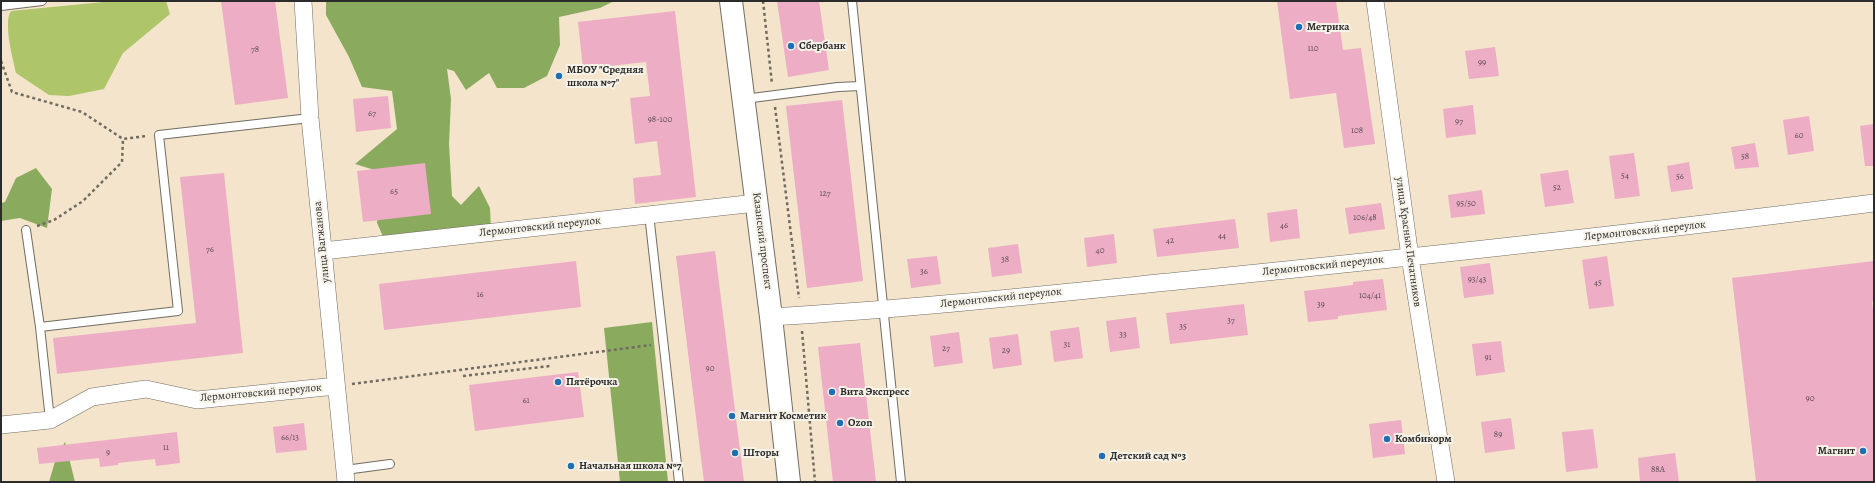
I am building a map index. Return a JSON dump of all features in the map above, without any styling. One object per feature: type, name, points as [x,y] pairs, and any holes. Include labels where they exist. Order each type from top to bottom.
[{"type":"street","name":"улица Вагжанова","points":[[302,1],[310,118],[345,476]]},
{"type":"street","name":"Казанский проспект","points":[[731,1],[772,317],[789,482]]},
{"type":"street","name":"улица Красных Печатников","points":[[1375,1],[1410,258],[1446,482]]},
{"type":"street","name":"Лермонтовский переулок","points":[[323,251],[756,203]]},
{"type":"street","name":"Лермонтовский переулок","points":[[772,317],[884,310],[1410,258],[1874,203]]},
{"type":"street","name":"Лермонтовский переулок","points":[[1,425],[50,420],[92,397],[146,389],[197,400],[336,386]]},
{"type":"lane","points":[[1,6],[42,1]]},
{"type":"lane","points":[[852,1],[901,482]]},
{"type":"lane","points":[[743,99],[838,87],[860,86]]},
{"type":"lane","points":[[40,327],[178,312],[159,135],[310,118]]},
{"type":"lane","points":[[649,214],[679,482]]},
{"type":"lane","points":[[26,230],[40,327],[50,420]]},
{"type":"lane","points":[[345,476],[390,464]]},
{"type":"path","points":[[763,1],[773,95],[801,315],[815,482]]},
{"type":"path","points":[[1,61],[12,92],[82,112],[123,139],[159,135]]},
{"type":"path","points":[[26,230],[54,220],[83,201],[122,162],[123,139]]},
{"type":"path","points":[[336,386],[663,343]]},
{"type":"path","points":[[463,376],[550,366]]},
{"type":"green space","points":[[114,1],[166,1],[170,14],[123,53],[104,89],[69,96],[49,95],[16,73],[8,32],[11,11]]},
{"type":"green space","points":[[326,1],[614,1],[600,8],[559,17],[560,45],[547,76],[524,88],[497,88],[489,73],[466,90],[454,71],[447,69],[451,99],[449,144],[452,196],[461,205],[479,186],[490,208],[491,230],[385,241],[377,223],[380,193],[378,171],[355,164],[397,129],[392,91],[362,87],[349,57],[326,15]]},
{"type":"green space","points":[[36,168],[52,189],[47,228],[20,218],[1,221],[1,203],[5,202],[16,178]]},
{"type":"green space","points":[[652,322],[668,482],[620,482],[604,328]]},
{"type":"green space","points":[[65,442],[75,482],[49,482],[56,458]]},
{"type":"building","points":[[221,1],[275,1],[288,98],[235,105]]},
{"type":"building","points":[[777,1],[819,1],[829,70],[788,77]]},
{"type":"building","points":[[1277,1],[1336,1],[1343,50],[1361,48],[1375,144],[1344,148],[1336,93],[1290,99]]},
{"type":"building","points":[[675,11],[696,197],[635,204],[633,178],[661,175],[657,141],[635,144],[630,98],[650,96],[646,62],[583,69],[578,22]]},
{"type":"building","points":[[1495,47],[1499,76],[1469,79],[1465,51]]},
{"type":"building","points":[[388,96],[391,128],[356,132],[353,99]]},
{"type":"building","points":[[842,100],[863,281],[807,288],[786,106]]},
{"type":"building","points":[[1473,105],[1476,134],[1446,138],[1443,109]]},
{"type":"building","points":[[1809,116],[1814,151],[1788,155],[1783,120]]},
{"type":"building","points":[[1874,124],[1874,166],[1865,166],[1860,126]]},
{"type":"building","points":[[1755,143],[1759,167],[1735,169],[1731,147]]},
{"type":"building","points":[[1634,153],[1640,196],[1615,199],[1609,156]]},
{"type":"building","points":[[1689,162],[1693,189],[1671,192],[1667,166]]},
{"type":"building","points":[[425,163],[431,214],[363,222],[357,171]]},
{"type":"building","points":[[1568,170],[1574,203],[1545,207],[1540,174]]},
{"type":"building","points":[[224,173],[243,353],[57,374],[53,338],[196,323],[180,177]]},
{"type":"building","points":[[1482,190],[1485,214],[1451,218],[1448,195]]},
{"type":"building","points":[[1381,203],[1385,229],[1349,234],[1345,208]]},
{"type":"building","points":[[1297,209],[1300,238],[1270,242],[1267,213]]},
{"type":"building","points":[[1235,219],[1239,248],[1157,257],[1153,229]]},
{"type":"building","points":[[1114,234],[1117,263],[1087,267],[1084,238]]},
{"type":"building","points":[[1018,244],[1022,273],[992,277],[988,248]]},
{"type":"building","points":[[715,251],[744,482],[704,482],[676,256]]},
{"type":"building","points":[[937,256],[941,284],[911,288],[907,259]]},
{"type":"building","points":[[1607,256],[1614,306],[1589,309],[1582,260]]},
{"type":"building","points":[[576,261],[581,307],[384,330],[379,284]]},
{"type":"building","points":[[1874,261],[1874,301],[1872,302],[1874,317],[1874,482],[1756,482],[1732,278]]},
{"type":"building","points":[[1490,263],[1494,294],[1464,298],[1460,267]]},
{"type":"building","points":[[1383,279],[1387,310],[1338,316],[1338,319],[1308,322],[1304,291],[1353,285],[1353,282]]},
{"type":"building","points":[[1244,304],[1248,335],[1170,344],[1166,313]]},
{"type":"building","points":[[1136,317],[1140,348],[1110,352],[1106,321]]},
{"type":"building","points":[[1079,327],[1083,358],[1054,362],[1050,331]]},
{"type":"building","points":[[959,332],[963,363],[934,367],[930,336]]},
{"type":"building","points":[[1018,334],[1022,365],[993,369],[989,338]]},
{"type":"building","points":[[1501,341],[1505,372],[1476,376],[1472,344]]},
{"type":"building","points":[[860,343],[876,482],[833,482],[818,347]]},
{"type":"building","points":[[578,372],[584,417],[475,431],[469,385]]},
{"type":"building","points":[[1511,418],[1515,449],[1485,453],[1481,422]]},
{"type":"building","name":"Комбикорм","points":[[1401,420],[1405,454],[1373,458],[1369,424]]},
{"type":"building","points":[[304,423],[307,450],[276,453],[273,427]]},
{"type":"building","points":[[1593,429],[1598,468],[1566,472],[1562,432]]},
{"type":"building","points":[[177,432],[180,463],[156,466],[155,459],[118,463],[118,465],[100,467],[99,458],[39,464],[37,448]]},
{"type":"building","points":[[1675,453],[1679,482],[1640,482],[1638,458]]},
{"type":"place","name":"Метрика","points":[[1299,27]]},
{"type":"place","name":"Сбербанк","points":[[791,46]]},
{"type":"place","name":"МБОУ \"Средняя школа №7\"","points":[[559,76]]},
{"type":"place","name":"Пятёрочка","points":[[558,382]]},
{"type":"place","name":"Вита Экспресс","points":[[832,392]]},
{"type":"place","name":"Магнит Косметик","points":[[732,416]]},
{"type":"place","name":"Ozon","points":[[840,423]]},
{"type":"place","name":"Комбикорм","points":[[1387,439]]},
{"type":"place","name":"Магнит","points":[[1863,451]]},
{"type":"place","name":"Шторы","points":[[735,453]]},
{"type":"place","name":"Детский сад №3","points":[[1102,456]]},
{"type":"place","name":"Начальная школа №7","points":[[571,466]]}]
